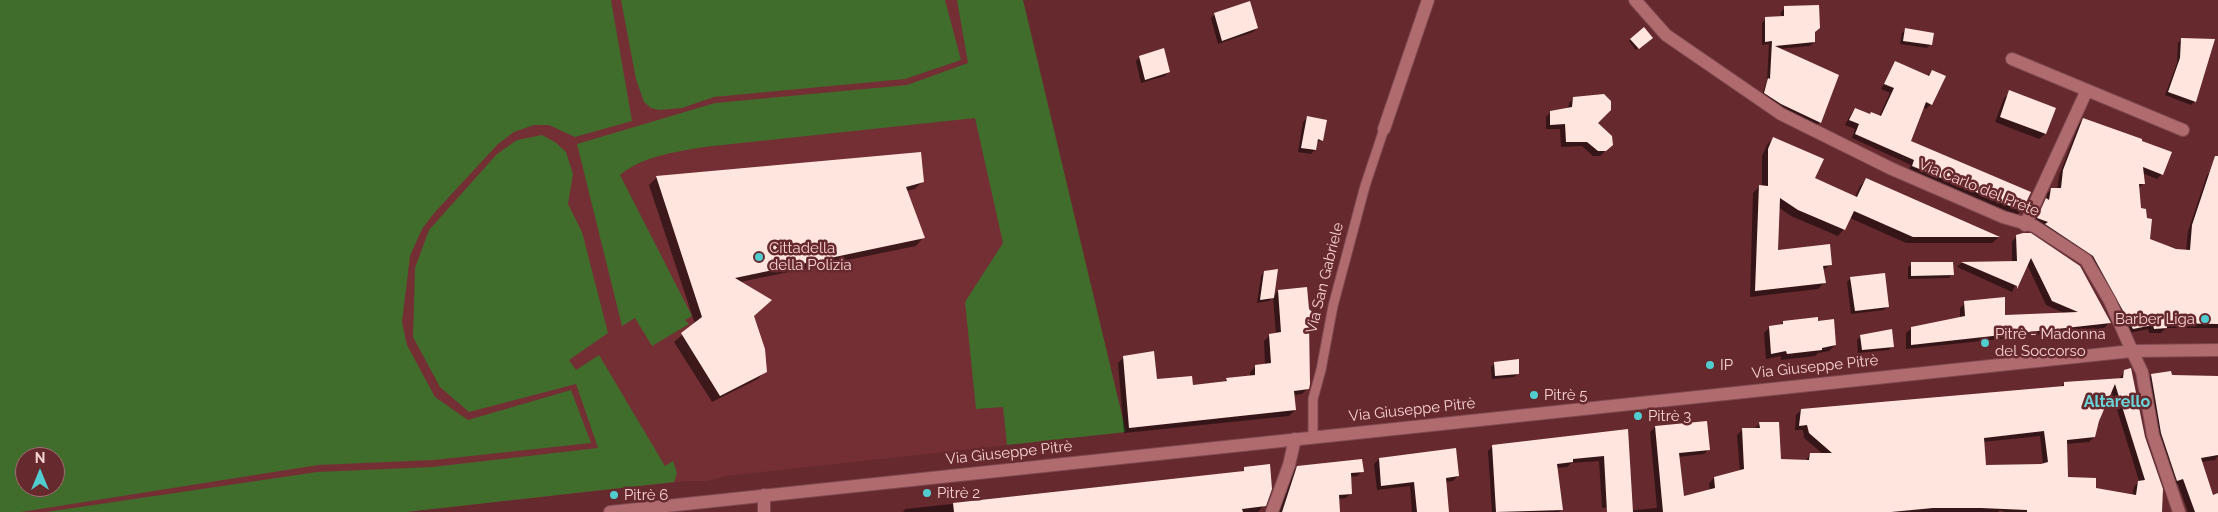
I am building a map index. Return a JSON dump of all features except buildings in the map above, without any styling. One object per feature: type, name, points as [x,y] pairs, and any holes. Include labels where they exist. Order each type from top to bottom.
[{"type":"street","points":[[1384,129],[1428,0]]},
{"type":"street","name":"Via Carlo del Prete","points":[[1634,0],[1666,35],[1781,114],[1892,169],[2025,225],[2034,226],[2086,260],[2110,301],[2142,372],[2154,435],[2179,512]]},
{"type":"street","points":[[2012,59],[2182,130]]},
{"type":"street","points":[[2025,225],[2086,90]]},
{"type":"street","name":"Via Giuseppe Pitrè","points":[[610,512],[1295,438],[2132,351],[2218,350]]},
{"type":"street","points":[[1272,512],[1289,465],[1295,438]]},
{"type":"street","points":[[764,496],[764,512]]},
{"type":"lane","name":"Via San Gabriele","points":[[1313,437],[1313,399],[1321,370],[1333,306],[1365,186],[1384,129]]},
{"type":"shaded area","points":[[0,0],[1023,0],[1126,432],[726,476],[708,481],[688,481],[406,512],[0,512]]},
{"type":"green space","points":[[0,0],[611,0],[632,121],[575,137],[549,125],[534,125],[514,132],[498,144],[435,212],[422,229],[410,256],[402,322],[407,345],[435,397],[468,420],[571,390],[591,443],[434,460],[318,465],[21,512],[0,512]]},
{"type":"green space","points":[[621,0],[945,0],[961,60],[905,79],[714,97],[682,108],[659,110],[651,108],[644,102],[636,79]]},
{"type":"green space","points":[[957,0],[1023,0],[1126,432],[1007,445],[1003,407],[976,409],[965,302],[1003,243],[975,118],[704,147],[660,156],[639,163],[620,175],[692,316],[685,320],[689,324],[652,346],[635,318],[622,326],[577,144],[715,103],[907,85],[968,63]]},
{"type":"green space","points":[[542,135],[555,142],[566,152],[573,174],[568,204],[582,232],[608,333],[569,360],[576,370],[599,355],[665,466],[673,461],[677,473],[674,482],[406,512],[46,512],[317,472],[432,467],[598,448],[576,384],[469,412],[440,387],[413,337],[415,268],[429,230],[497,154],[517,140]]},
{"type":"place","name":"Cittadella della Polizia","points":[[759,257]]},
{"type":"place","name":"Barber Liga","points":[[2205,319]]},
{"type":"place","name":"Pitrè - Madonna del Soccorso","points":[[1985,343]]},
{"type":"place","name":"IP","points":[[1710,365]]},
{"type":"place","name":"Pitrè 5","points":[[1534,395]]},
{"type":"place","name":"Pitrè 3","points":[[1638,416]]},
{"type":"place","name":"Pitrè 2","points":[[927,493]]},
{"type":"place","name":"Pitrè 6","points":[[614,495]]},
{"type":"district","name":"Altarello","points":[[2117,402]]}]
